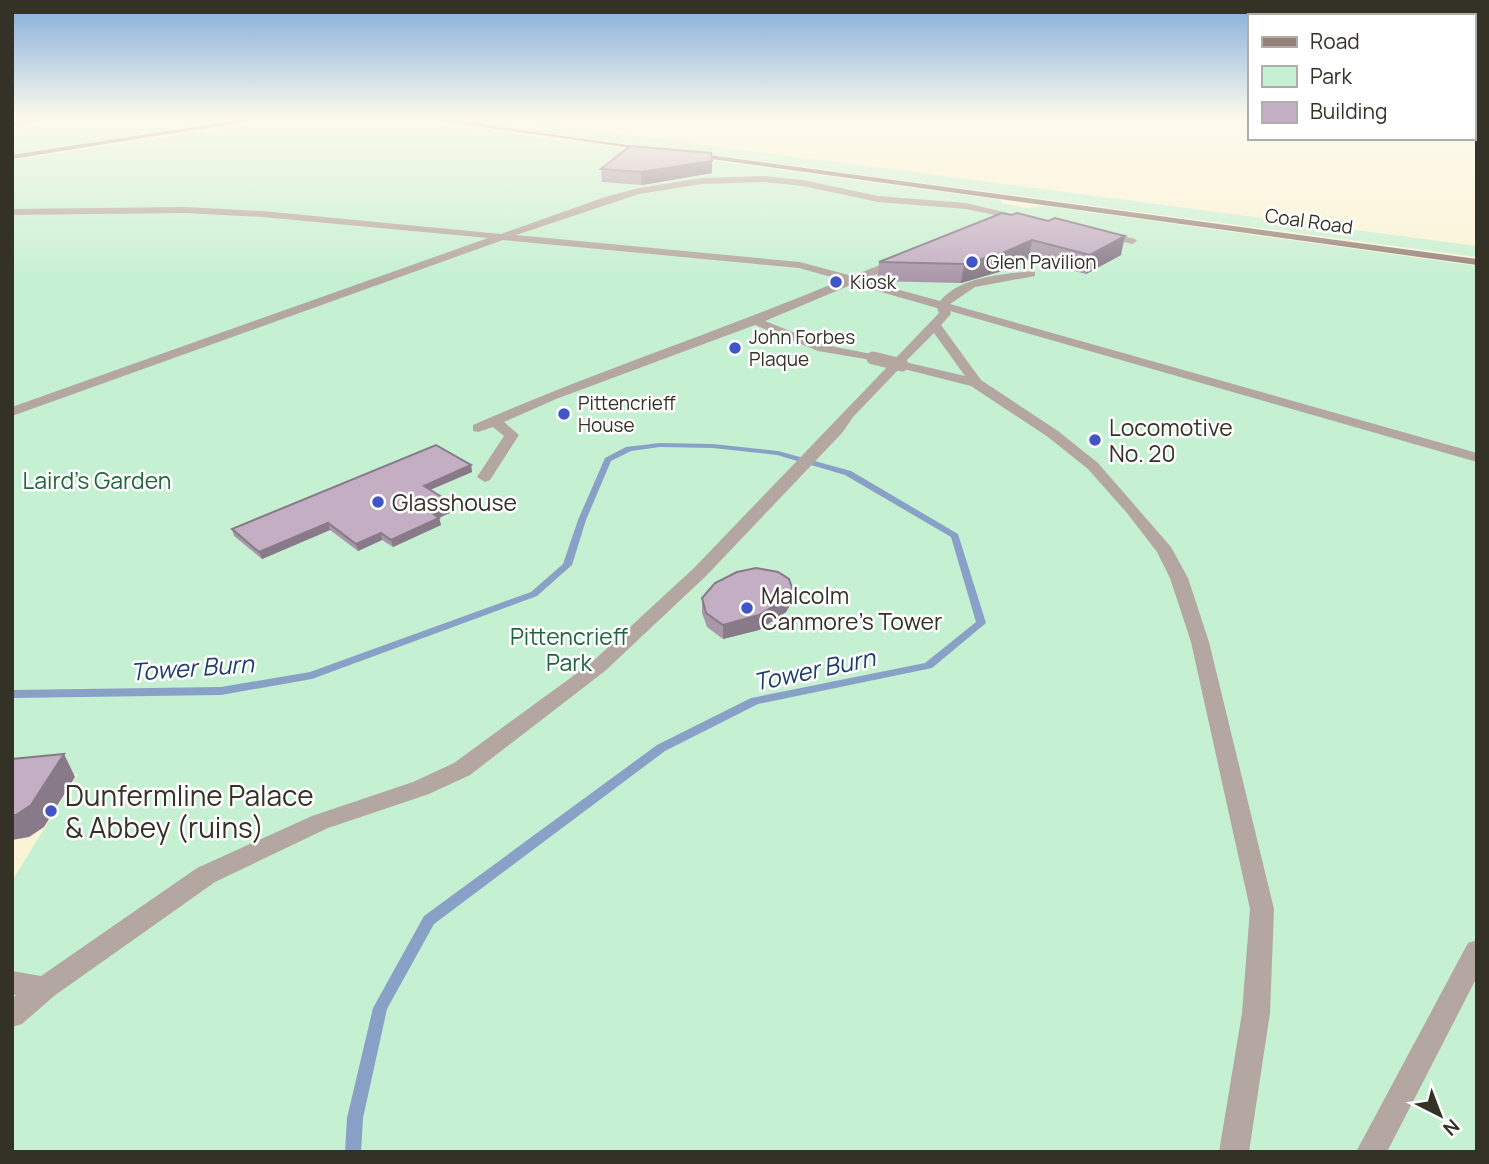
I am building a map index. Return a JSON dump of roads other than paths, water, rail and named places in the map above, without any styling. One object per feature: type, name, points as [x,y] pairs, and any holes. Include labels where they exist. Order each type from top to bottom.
[{"type":"street","name":"Coal Road","points":[[833,173],[1477,262]]},
{"type":"street","points":[[12,412],[608,199],[639,191],[702,181],[765,179],[803,183],[878,199],[966,206],[1034,220]]},
{"type":"street","points":[[995,221],[1008,215],[1021,199]]},
{"type":"street","points":[[12,212],[198,210],[781,262],[854,280],[1477,458]]},
{"type":"street","points":[[1085,230],[1132,240]]},
{"type":"street","points":[[478,428],[563,392],[755,321],[905,258]]},
{"type":"street","points":[[942,306],[963,289],[992,279],[1031,274]]},
{"type":"street","points":[[12,1015],[45,988],[206,875],[320,822],[421,788],[462,769],[598,667],[700,572],[837,430],[848,414],[935,326],[945,314],[942,306]]},
{"type":"street","points":[[755,321],[822,348],[976,383],[1027,415],[1093,466],[1166,551],[1179,578],[1208,677],[1262,909],[1256,1013],[1234,1152]]},
{"type":"street","points":[[935,326],[976,383]]},
{"type":"street","points":[[485,477],[512,435],[494,421]]},
{"type":"street","points":[[1371,1152],[1477,951]]},
{"type":"street","points":[[12,983],[45,988]]},
{"type":"waterway","name":"Tower Burn","points":[[12,694],[221,691],[312,675],[534,594],[567,565],[582,520],[608,460],[629,449],[660,445],[713,446],[778,453],[848,473],[955,536],[981,623],[928,666],[755,701],[661,748],[429,920],[380,1008],[355,1118],[353,1152]]},
{"type":"place","name":"Glen Pavilion","points":[[972,262]]},
{"type":"place","name":"Kiosk","points":[[836,282]]},
{"type":"place","name":"John Forbes Plaque","points":[[735,348]]},
{"type":"place","name":"Pittencrieff House","points":[[564,414]]},
{"type":"place","name":"Locomotive No. 20","points":[[1095,440]]},
{"type":"place","name":"Glasshouse","points":[[378,502]]},
{"type":"place","name":"Malcolm Canmore's Tower","points":[[747,608]]},
{"type":"place","name":"Dunfermline Palace & Abbey (ruins)","points":[[51,811]]},
{"type":"park label","name":"Laird's Garden","points":[[97,480]]},
{"type":"park label","name":"Pittencrieff Park","points":[[569,649]]}]
